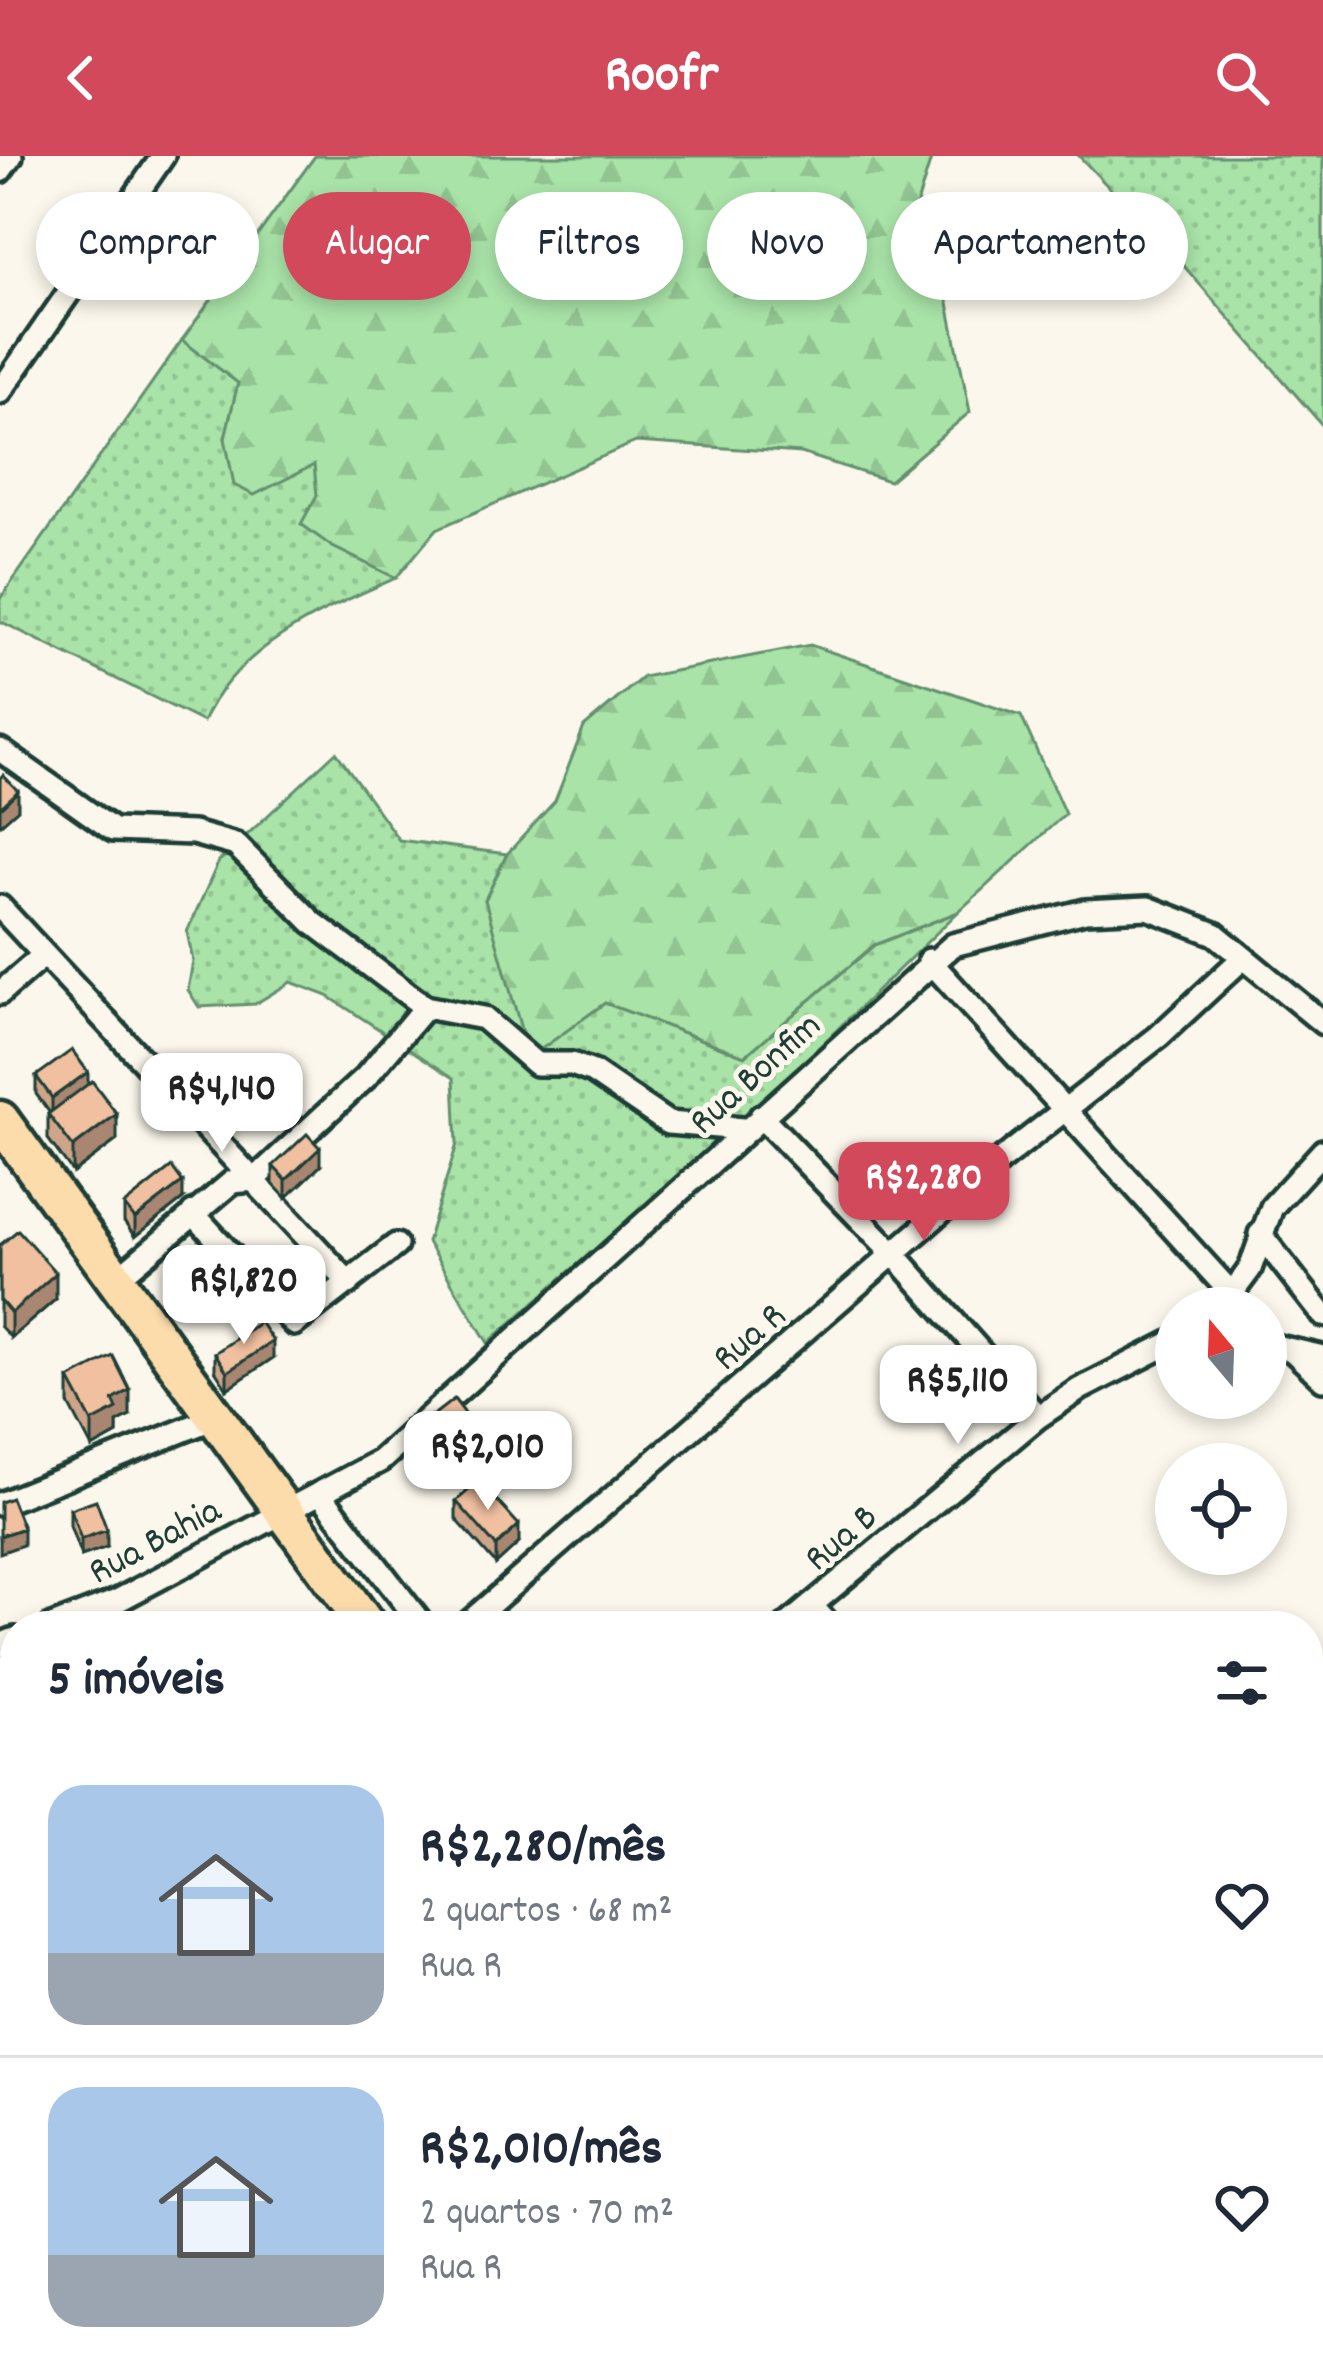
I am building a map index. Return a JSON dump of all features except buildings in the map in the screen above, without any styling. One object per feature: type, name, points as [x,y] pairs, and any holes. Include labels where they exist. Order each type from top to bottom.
[{"type":"main road","points":[[0,1120],[356,1611]]},
{"type":"street","points":[[0,171],[11,156]]},
{"type":"street","points":[[0,392],[152,160]]},
{"type":"street","points":[[0,750],[113,830],[193,833],[236,845],[312,922],[425,1007],[483,1018],[536,1064],[572,1064],[593,1072],[657,1119],[752,1122],[894,1254],[1038,1417]]},
{"type":"street","name":"Rua Bonfim","points":[[284,1508],[380,1461],[952,944],[995,931],[1131,906],[1200,925],[1323,1024]]},
{"type":"street","points":[[0,907],[349,1283]]},
{"type":"street","points":[[0,993],[44,955]]},
{"type":"street","name":"Rua R","points":[[482,1611],[1001,1160],[1064,1114],[1243,958]]},
{"type":"street","points":[[929,960],[1215,1287]]},
{"type":"street","points":[[117,1279],[232,1182],[254,1180],[365,1078],[425,1007]]},
{"type":"street","points":[[1237,1287],[1250,1269],[1272,1207],[1323,1150]]},
{"type":"street","points":[[193,1213],[277,1311],[296,1324],[396,1245]]},
{"type":"street","points":[[1260,1234],[1323,1316]]},
{"type":"street","points":[[1287,1350],[1323,1358]]},
{"type":"street","name":"Rua B","points":[[804,1611],[1038,1417],[1080,1389],[1155,1351]]},
{"type":"street","points":[[1292,1351],[1323,1379]]},
{"type":"street","points":[[0,1504],[219,1416]]},
{"type":"street","points":[[320,1492],[411,1611]]},
{"type":"street","name":"Rua Bahia","points":[[88,1611],[146,1587],[284,1508]]},
{"type":"street","points":[[811,1605],[816,1611]]},
{"type":"green space","points":[[315,156],[932,156],[921,192],[891,192],[891,300],[947,300],[970,412],[889,481],[801,453],[636,442],[437,529],[396,578],[331,546],[301,524],[317,495],[314,465],[254,495],[234,485],[225,438],[238,383],[182,340],[211,300],[259,300],[259,233],[283,200],[283,300],[471,300],[471,192],[289,192]]},
{"type":"green space","points":[[1079,156],[1323,156],[1323,426],[1188,271],[1188,192],[1113,192]]},
{"type":"green space","points":[[182,340],[238,383],[225,438],[288,476],[314,464],[331,546],[396,578],[340,603],[259,651],[218,695],[203,722],[0,621],[0,599]]},
{"type":"green space","points":[[810,645],[1021,716],[1065,814],[958,912],[874,945],[745,1056],[605,1003],[529,1058],[485,900],[507,854],[555,801],[584,727],[643,677]]},
{"type":"green space","points":[[336,752],[399,840],[507,854],[485,900],[605,1003],[745,1056],[874,945],[958,912],[770,1095],[488,1343],[427,1242],[457,1144],[454,1078],[328,996],[291,982],[255,1004],[199,1007],[188,990],[193,961],[187,932],[219,861]]}]
